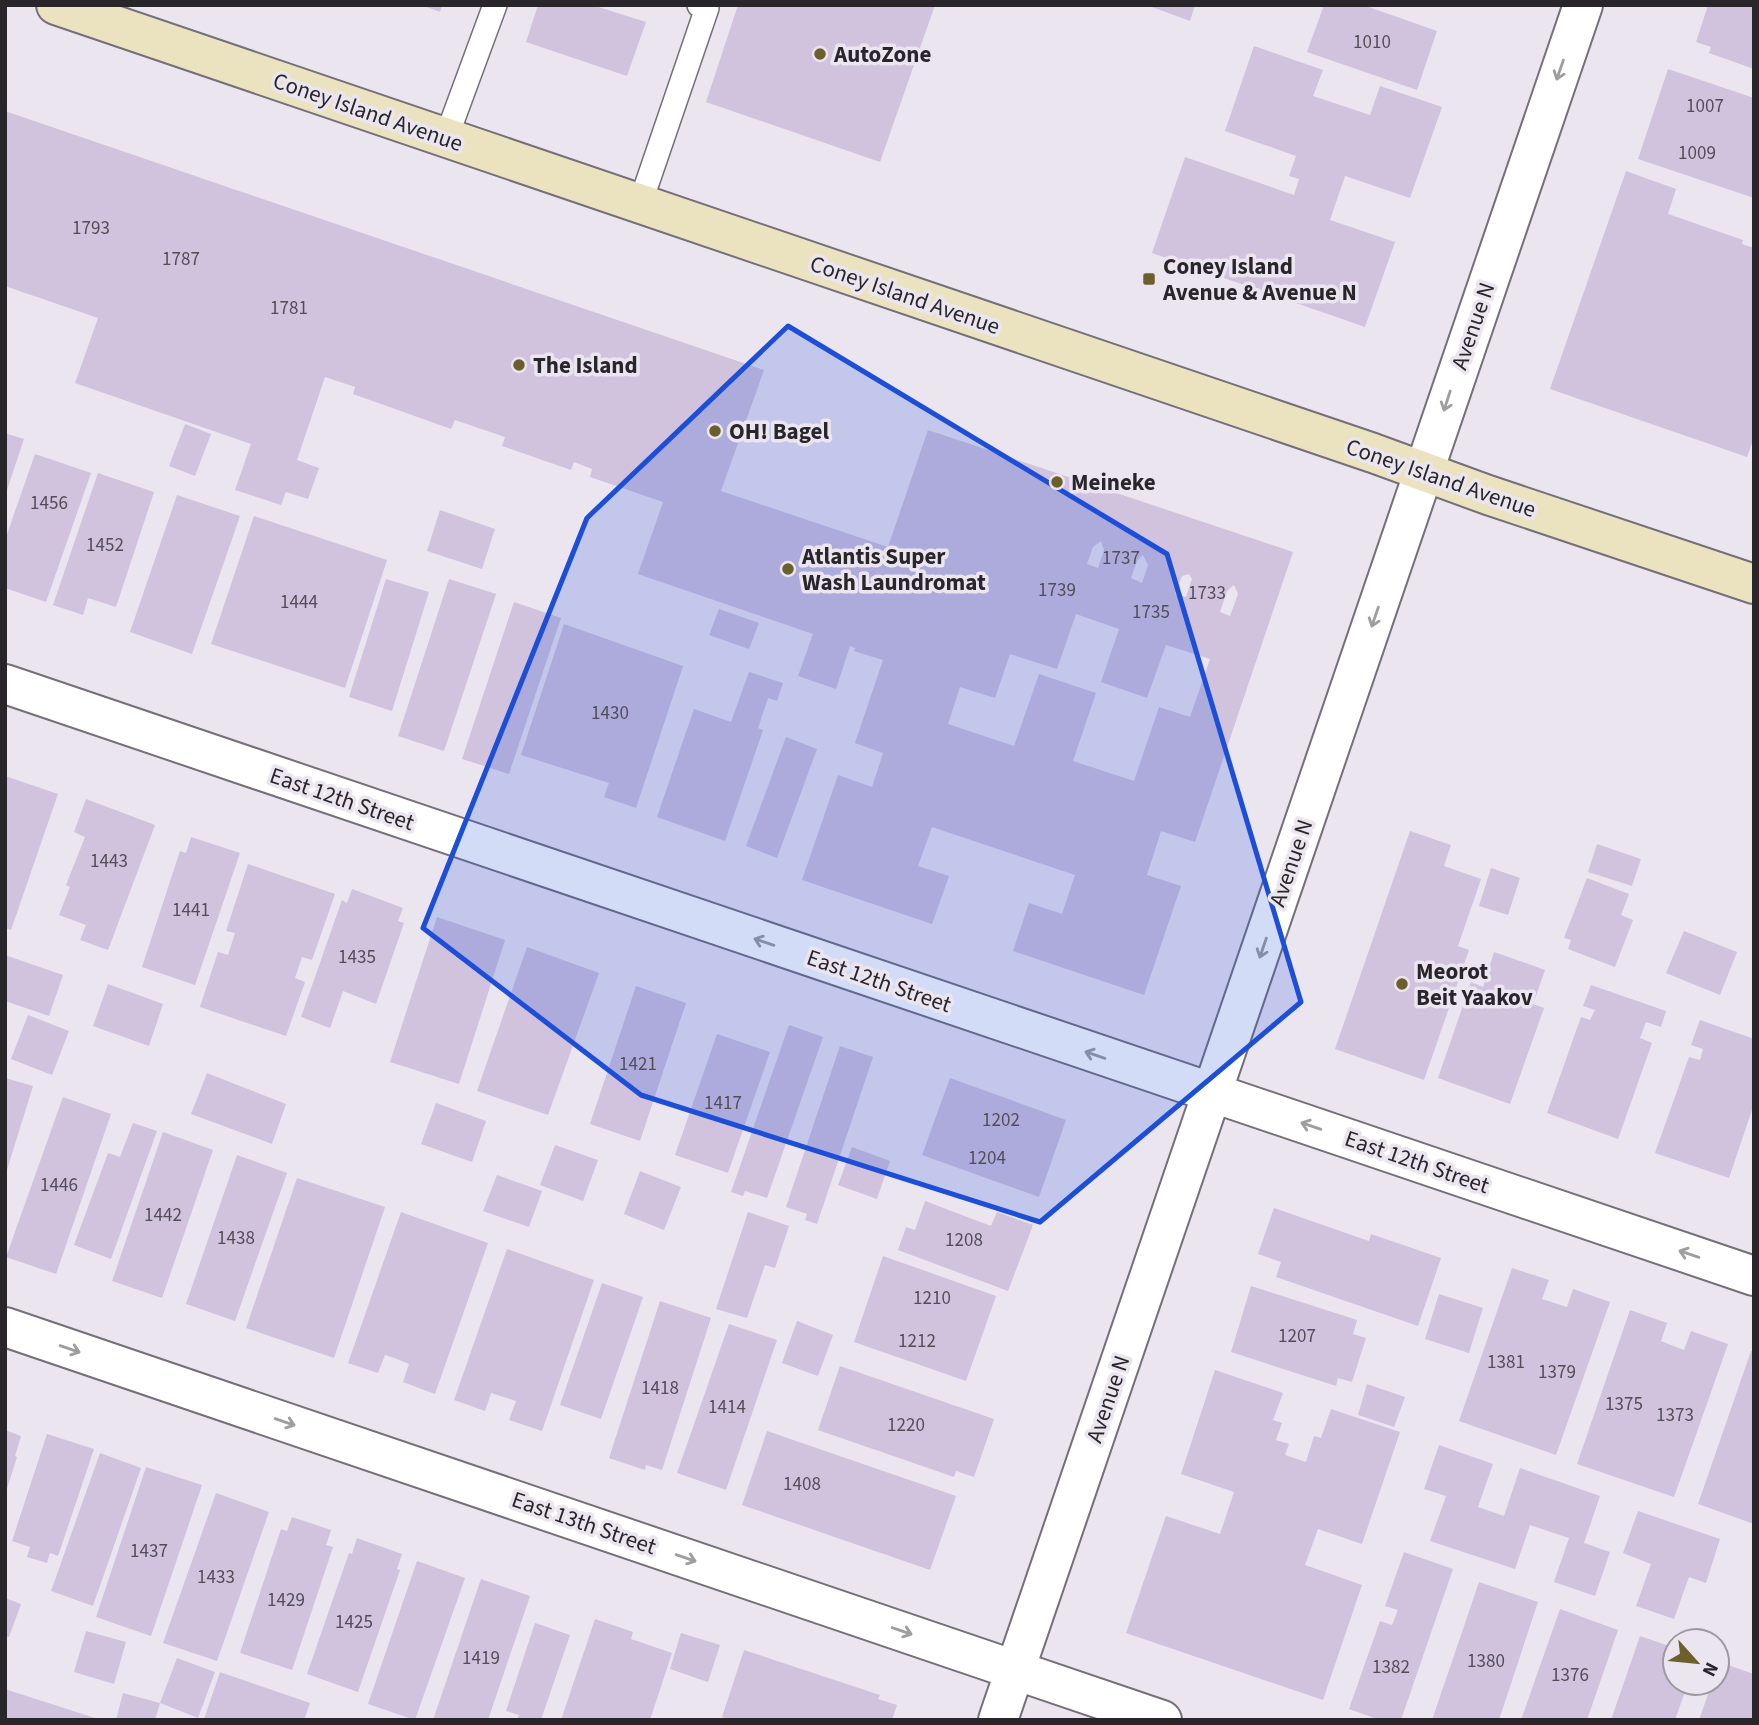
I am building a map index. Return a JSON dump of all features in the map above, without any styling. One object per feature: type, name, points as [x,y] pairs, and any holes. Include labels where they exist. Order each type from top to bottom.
[{"type":"main road","name":"Coney Island Avenue","points":[[56,5],[1754,584]]},
{"type":"street","name":"Avenue N","points":[[998,1720],[1583,5]]},
{"type":"street","name":"East 12th Street","points":[[5,684],[1754,1276]]},
{"type":"street","name":"East 13th Street","points":[[5,1327],[1162,1720]]},
{"type":"lane","points":[[446,138],[495,5]]},
{"type":"lane","points":[[640,204],[707,8],[699,5]]},
{"type":"highlighted area","points":[[788,326],[1167,554],[1301,1002],[1040,1222],[641,1095],[423,928],[587,518]]},
{"type":"building","points":[[421,5],[442,5],[440,12]]},
{"type":"building","points":[[538,5],[592,5],[646,22],[627,76],[526,42]]},
{"type":"building","name":"AutoZone","points":[[738,5],[935,5],[880,162],[706,102]]},
{"type":"building","points":[[1146,5],[1195,5],[1190,21]]},
{"type":"building","points":[[1324,5],[1363,5],[1437,31],[1417,90],[1307,52]]},
{"type":"building","points":[[1708,5],[1754,5],[1754,69],[1709,53],[1711,47],[1696,42]]},
{"type":"building","points":[[1254,46],[1323,70],[1313,96],[1370,115],[1380,86],[1442,107],[1410,198],[1345,176],[1330,220],[1395,242],[1365,327],[1152,253],[1185,157],[1294,195],[1299,179],[1289,176],[1296,156],[1225,131]]},
{"type":"building","points":[[1668,69],[1754,98],[1754,198],[1638,159]]},
{"type":"building","points":[[5,111],[764,370],[721,491],[888,547],[928,430],[1293,552],[1195,842],[1161,831],[1147,875],[1181,886],[1144,995],[1013,951],[1029,903],[1062,914],[1075,875],[932,827],[918,866],[949,876],[932,924],[802,880],[838,775],[872,787],[883,753],[855,743],[883,660],[854,651],[855,648],[850,646],[836,689],[798,676],[813,634],[638,574],[663,502],[590,477],[592,469],[574,462],[571,470],[502,446],[505,437],[455,420],[451,429],[353,394],[355,387],[325,377],[297,460],[319,468],[308,499],[286,492],[281,505],[235,490],[251,444],[75,383],[98,318],[5,286]],"holes":[[[1101,541],[1104,550],[1098,568],[1087,564],[1093,547]],[[1143,555],[1148,565],[1142,583],[1131,578],[1137,561]],[[1189,574],[1192,579],[1186,597],[1175,594],[1182,576]],[[1234,585],[1238,594],[1230,616],[1220,612],[1227,591]],[[1076,614],[1119,629],[1101,682],[1147,698],[1166,645],[1210,659],[1190,717],[1159,707],[1134,781],[1073,761],[1096,693],[1039,674],[1014,746],[948,724],[960,687],[995,698],[1010,654],[1057,669]]]},
{"type":"building","points":[[1626,171],[1676,189],[1668,214],[1743,240],[1742,244],[1754,248],[1754,437],[1747,457],[1550,389]]},
{"type":"building","points":[[185,424],[211,434],[195,476],[169,466]]},
{"type":"building","points":[[5,433],[24,439],[6,493],[5,493]]},
{"type":"building","points":[[35,454],[91,473],[46,602],[5,588],[5,540]]},
{"type":"building","points":[[98,473],[154,492],[116,607],[88,598],[83,615],[53,605]]},
{"type":"building","points":[[177,495],[240,516],[192,654],[130,632]]},
{"type":"building","points":[[440,510],[495,529],[482,569],[427,551]]},
{"type":"building","points":[[254,516],[387,560],[345,688],[211,644]]},
{"type":"building","points":[[386,579],[429,592],[392,711],[349,697]]},
{"type":"building","points":[[449,579],[496,594],[444,751],[398,736]]},
{"type":"building","points":[[514,602],[561,618],[509,774],[462,759]]},
{"type":"building","points":[[719,609],[759,623],[749,649],[709,635]]},
{"type":"building","points":[[564,624],[683,666],[636,808],[604,797],[609,783],[521,755]]},
{"type":"building","points":[[749,672],[783,683],[777,701],[768,698],[758,728],[763,730],[725,841],[657,817],[694,709],[731,722]]},
{"type":"building","points":[[786,737],[817,749],[777,858],[746,846]]},
{"type":"building","points":[[5,776],[58,794],[11,930],[5,928]]},
{"type":"building","points":[[86,799],[155,825],[108,950],[80,940],[86,925],[59,915],[70,887],[66,885],[85,837],[74,832]]},
{"type":"building","points":[[1410,831],[1451,845],[1444,866],[1481,879],[1458,946],[1469,950],[1424,1080],[1335,1049]]},
{"type":"building","points":[[191,837],[240,853],[195,985],[142,967],[180,851],[186,853]]},
{"type":"building","points":[[1597,844],[1641,859],[1632,886],[1588,872]]},
{"type":"building","points":[[248,864],[335,894],[312,960],[302,957],[295,978],[305,982],[286,1036],[200,1007],[218,952],[228,955],[235,933],[226,931]]},
{"type":"building","points":[[1491,868],[1520,878],[1508,915],[1479,906]]},
{"type":"building","points":[[1587,878],[1629,894],[1621,915],[1633,920],[1615,967],[1568,949],[1571,940],[1564,938]]},
{"type":"building","points":[[352,889],[403,908],[398,921],[404,923],[376,1004],[343,991],[330,1028],[301,1017],[342,900],[347,903]]},
{"type":"building","points":[[437,917],[505,940],[459,1084],[390,1062]]},
{"type":"building","points":[[1684,931],[1737,952],[1720,995],[1666,973]]},
{"type":"building","points":[[527,947],[599,973],[548,1115],[477,1091]]},
{"type":"building","points":[[1494,952],[1545,970],[1533,1004],[1544,1008],[1510,1104],[1438,1078],[1471,982],[1483,987]]},
{"type":"building","points":[[5,955],[63,975],[49,1016],[5,1001]]},
{"type":"building","points":[[108,984],[163,1004],[149,1046],[93,1026]]},
{"type":"building","points":[[1591,985],[1666,1011],[1661,1027],[1646,1022],[1640,1038],[1652,1043],[1618,1139],[1547,1113],[1581,1017],[1590,1020],[1595,1010],[1583,1006]]},
{"type":"building","points":[[636,986],[686,1003],[640,1141],[590,1124]]},
{"type":"building","points":[[28,1015],[69,1031],[52,1075],[11,1059]]},
{"type":"building","points":[[1700,1020],[1754,1039],[1754,1104],[1729,1178],[1655,1153],[1689,1057],[1700,1060],[1703,1049],[1691,1045]]},
{"type":"building","points":[[789,1025],[823,1037],[767,1198],[745,1191],[743,1196],[731,1192]]},
{"type":"building","points":[[717,1034],[770,1052],[728,1173],[675,1155]]},
{"type":"building","points":[[840,1046],[873,1057],[817,1224],[805,1220],[807,1214],[786,1207]]},
{"type":"building","points":[[207,1073],[286,1104],[272,1144],[191,1114]]},
{"type":"building","points":[[5,1078],[33,1086],[6,1173],[5,1173]]},
{"type":"building","points":[[950,1078],[1066,1120],[1039,1197],[922,1155]]},
{"type":"building","points":[[63,1097],[111,1114],[56,1274],[6,1257]]},
{"type":"building","points":[[436,1103],[486,1121],[472,1162],[421,1144]]},
{"type":"building","points":[[133,1123],[157,1131],[111,1259],[74,1245],[108,1153],[120,1157]]},
{"type":"building","points":[[163,1132],[213,1150],[162,1298],[112,1281]]},
{"type":"building","points":[[555,1145],[598,1160],[583,1201],[540,1185]]},
{"type":"building","points":[[852,1147],[890,1161],[877,1199],[838,1185]]},
{"type":"building","points":[[237,1155],[287,1173],[235,1321],[186,1304]]},
{"type":"building","points":[[640,1171],[681,1187],[664,1230],[624,1214]]},
{"type":"building","points":[[497,1175],[542,1191],[529,1227],[483,1211]]},
{"type":"building","points":[[297,1178],[385,1207],[334,1358],[246,1328]]},
{"type":"building","points":[[925,1201],[991,1226],[997,1212],[1033,1225],[1008,1291],[898,1250],[906,1227],[915,1230]]},
{"type":"building","points":[[1274,1208],[1369,1241],[1371,1234],[1441,1258],[1418,1326],[1276,1277],[1281,1262],[1258,1254]]},
{"type":"building","points":[[401,1212],[488,1243],[435,1394],[403,1382],[409,1364],[397,1359],[385,1355],[378,1373],[348,1363]]},
{"type":"building","points":[[748,1212],[789,1226],[775,1268],[765,1265],[747,1318],[716,1309]]},
{"type":"building","points":[[507,1249],[594,1280],[542,1431],[509,1420],[516,1401],[491,1393],[485,1411],[454,1400]]},
{"type":"building","points":[[883,1256],[996,1296],[966,1381],[854,1342]]},
{"type":"building","points":[[1512,1268],[1549,1280],[1542,1299],[1567,1307],[1573,1289],[1610,1302],[1556,1455],[1459,1421]]},
{"type":"building","points":[[602,1283],[643,1297],[601,1419],[560,1405]]},
{"type":"building","points":[[1251,1286],[1357,1320],[1353,1334],[1366,1338],[1352,1382],[1338,1378],[1336,1386],[1231,1352]]},
{"type":"building","points":[[1439,1294],[1483,1308],[1469,1353],[1425,1339]]},
{"type":"building","points":[[660,1301],[711,1318],[662,1470],[646,1465],[645,1470],[609,1458]]},
{"type":"building","points":[[1630,1310],[1667,1323],[1661,1341],[1684,1350],[1691,1331],[1728,1344],[1674,1497],[1577,1464]]},
{"type":"building","points":[[797,1321],[833,1335],[818,1376],[782,1363]]},
{"type":"building","points":[[729,1324],[777,1340],[726,1490],[677,1473]]},
{"type":"building","points":[[1751,1351],[1754,1352],[1754,1524],[1698,1504]]},
{"type":"building","points":[[840,1366],[994,1419],[974,1477],[956,1471],[954,1477],[818,1430]]},
{"type":"building","points":[[1215,1370],[1283,1393],[1273,1420],[1282,1423],[1276,1440],[1289,1444],[1285,1455],[1306,1462],[1314,1436],[1321,1438],[1331,1409],[1400,1432],[1362,1544],[1318,1529],[1305,1565],[1362,1585],[1323,1700],[1126,1633],[1166,1516],[1220,1534],[1234,1492],[1181,1474]]},
{"type":"building","points":[[1367,1384],[1405,1397],[1394,1427],[1358,1415]]},
{"type":"building","points":[[5,1430],[21,1436],[6,1492]]},
{"type":"building","points":[[767,1431],[956,1496],[930,1570],[742,1505]]},
{"type":"building","points":[[47,1434],[94,1449],[58,1556],[50,1553],[47,1563],[27,1557],[30,1547],[12,1541]]},
{"type":"building","points":[[1439,1445],[1493,1464],[1478,1507],[1504,1516],[1520,1468],[1600,1496],[1584,1543],[1610,1552],[1595,1596],[1554,1582],[1569,1538],[1530,1525],[1515,1569],[1430,1541],[1446,1496],[1424,1489]]},
{"type":"building","points":[[100,1453],[141,1468],[93,1606],[51,1591]]},
{"type":"building","points":[[146,1467],[202,1485],[151,1636],[96,1617]]},
{"type":"building","points":[[216,1493],[269,1512],[217,1661],[163,1643]]},
{"type":"building","points":[[1638,1511],[1720,1539],[1706,1583],[1689,1577],[1674,1619],[1636,1606],[1651,1564],[1623,1553]]},
{"type":"building","points":[[292,1517],[331,1530],[326,1545],[333,1547],[292,1670],[240,1653],[281,1529],[287,1531]]},
{"type":"building","points":[[357,1538],[402,1554],[397,1569],[400,1570],[358,1692],[307,1674],[349,1553],[352,1554]]},
{"type":"building","points":[[1404,1552],[1453,1569],[1401,1720],[1380,1720],[1349,1709],[1380,1621],[1392,1625],[1398,1610],[1385,1606]]},
{"type":"building","points":[[417,1561],[465,1578],[415,1720],[368,1704]]},
{"type":"building","points":[[481,1579],[530,1596],[488,1720],[433,1720]]},
{"type":"building","points":[[1479,1582],[1538,1602],[1499,1720],[1432,1720]]},
{"type":"building","points":[[5,1598],[21,1604],[9,1637],[5,1636]]},
{"type":"building","points":[[1560,1609],[1618,1630],[1587,1720],[1521,1720]]},
{"type":"building","points":[[595,1619],[633,1632],[631,1639],[672,1653],[650,1720],[561,1720]]},
{"type":"building","points":[[535,1623],[570,1635],[541,1720],[517,1720],[519,1715],[506,1711]]},
{"type":"building","points":[[86,1631],[126,1642],[114,1684],[74,1672]]},
{"type":"building","points":[[681,1633],[720,1645],[708,1682],[670,1669]]},
{"type":"building","points":[[1640,1636],[1661,1643],[1661,1697],[1683,1697],[1675,1720],[1611,1720]]},
{"type":"building","points":[[744,1650],[880,1695],[878,1699],[897,1705],[892,1720],[732,1720],[722,1717]]},
{"type":"building","points":[[177,1658],[215,1672],[198,1718],[160,1703]]},
{"type":"building","points":[[1731,1666],[1754,1674],[1754,1720],[1699,1720],[1707,1697],[1731,1697]]},
{"type":"building","points":[[220,1672],[310,1703],[304,1720],[204,1719]]},
{"type":"building","points":[[5,1689],[98,1719],[98,1720],[5,1720]]},
{"type":"building","points":[[123,1693],[160,1703],[155,1720],[116,1720]]},
{"type":"place","name":"AutoZone","points":[[820,54]]},
{"type":"place","name":"Coney Island Avenue & Avenue N","points":[[1149,279]]},
{"type":"place","name":"The Island","points":[[519,365]]},
{"type":"place","name":"OH! Bagel","points":[[715,431]]},
{"type":"place","name":"Meineke","points":[[1057,482]]},
{"type":"place","name":"Atlantis Super Wash Laundromat","points":[[788,569]]},
{"type":"place","name":"Meorot Beit Yaakov","points":[[1402,984]]}]
